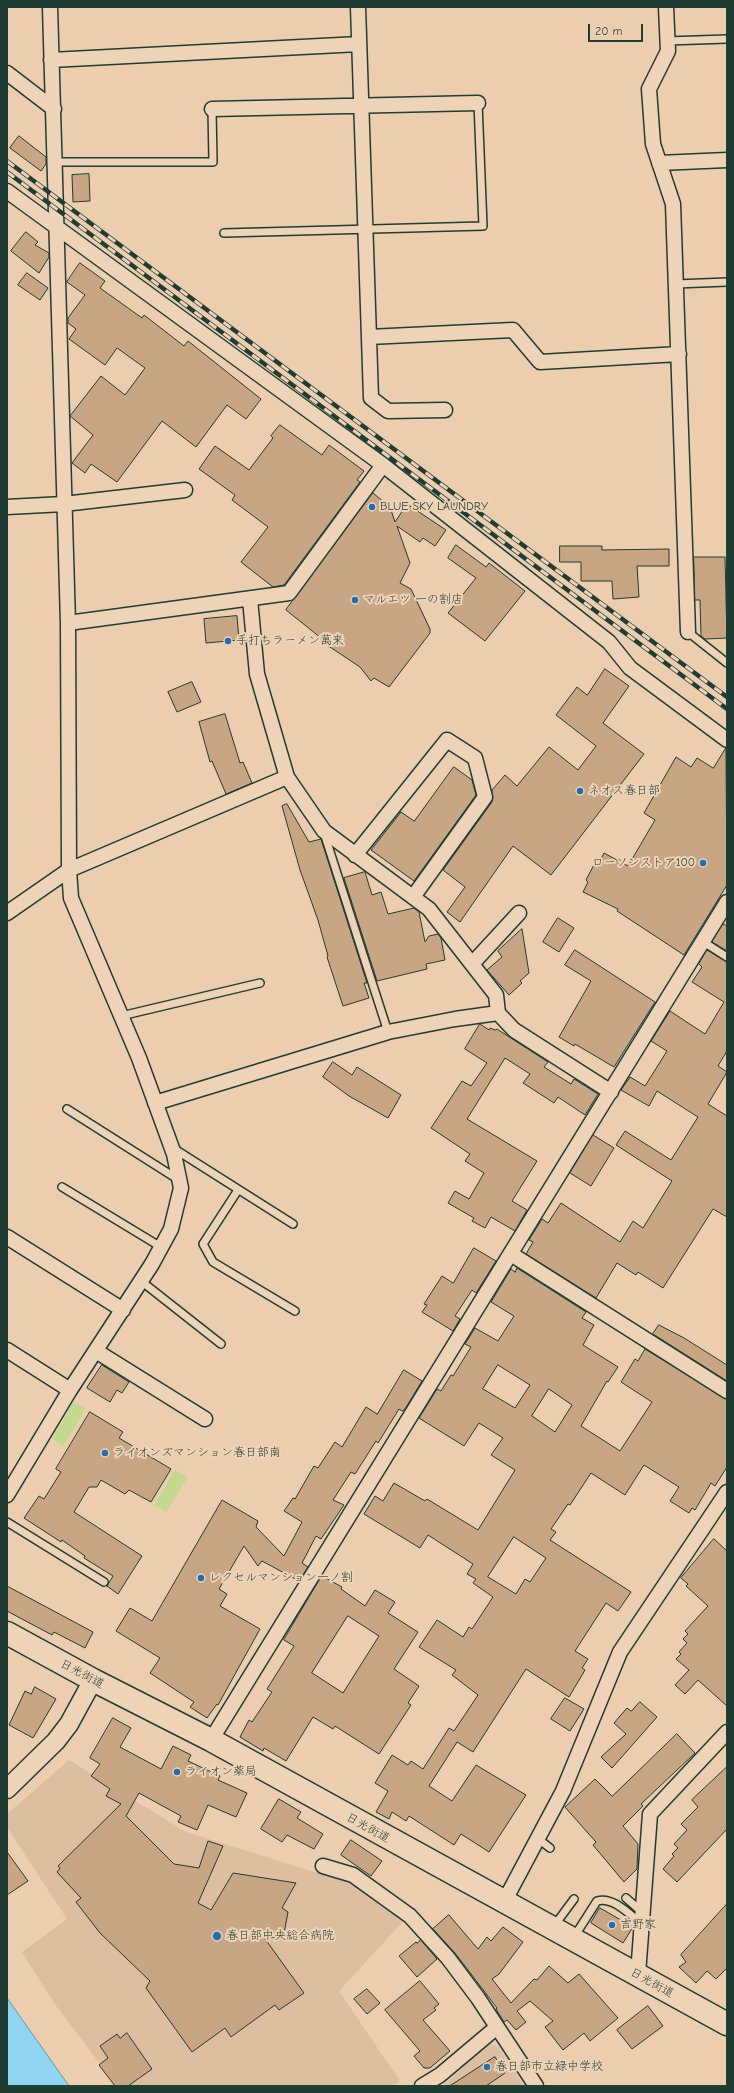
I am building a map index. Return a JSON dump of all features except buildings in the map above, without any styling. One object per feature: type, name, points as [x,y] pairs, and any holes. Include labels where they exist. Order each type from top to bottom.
[{"type":"highway","name":"日光街道","points":[[7,1633],[93,1680],[211,1740],[727,2024]]},
{"type":"street","points":[[7,1495],[70,1390],[123,1310],[161,1247],[171,1229],[181,1188],[171,1147],[139,1058],[71,898],[69,870],[68,623],[50,7]]},
{"type":"street","points":[[358,7],[371,398],[388,411],[445,410]]},
{"type":"street","points":[[666,7],[668,51],[649,89],[652,144],[673,204],[688,632]]},
{"type":"street","points":[[51,60],[359,44]]},
{"type":"street","points":[[7,73],[54,109]]},
{"type":"street","points":[[212,109],[478,103]]},
{"type":"street","points":[[659,163],[727,160]]},
{"type":"street","points":[[7,191],[384,465],[609,642],[630,668],[727,740]]},
{"type":"street","points":[[369,337],[513,330],[540,362],[679,354]]},
{"type":"street","points":[[68,623],[289,593],[384,465]]},
{"type":"street","points":[[7,507],[64,504],[185,490]]},
{"type":"street","points":[[250,599],[257,674],[287,777],[324,831],[429,909],[496,995],[498,1013],[514,1030],[611,1092]]},
{"type":"street","points":[[355,855],[446,740],[475,758],[485,797],[412,897]]},
{"type":"street","points":[[7,912],[69,870],[287,777]]},
{"type":"street","points":[[211,1740],[702,942],[725,910]]},
{"type":"street","points":[[472,964],[519,913]]},
{"type":"street","points":[[155,1103],[388,1032],[455,1018],[498,1013]]},
{"type":"street","points":[[7,1237],[123,1310]]},
{"type":"street","points":[[511,1254],[727,1391]]},
{"type":"street","points":[[7,1350],[70,1390]]},
{"type":"street","points":[[96,1351],[205,1419]]},
{"type":"street","points":[[504,1902],[563,1791],[620,1652],[727,1492]]},
{"type":"street","points":[[7,1789],[56,1741],[69,1724],[93,1680]]},
{"type":"street","points":[[638,1974],[650,1814],[727,1732]]},
{"type":"street","points":[[323,1866],[352,1875],[410,1916],[448,1958],[478,1998],[536,2086]]},
{"type":"street","points":[[422,2086],[440,2075],[497,2028]]},
{"type":"lane","points":[[667,41],[727,39]]},
{"type":"lane","points":[[224,233],[483,226],[478,103]]},
{"type":"lane","points":[[55,162],[213,162],[212,109]]},
{"type":"lane","points":[[676,284],[727,282]]},
{"type":"lane","points":[[688,632],[727,663]]},
{"type":"lane","points":[[324,831],[388,1032]]},
{"type":"lane","points":[[702,942],[727,957]]},
{"type":"lane","points":[[121,1016],[260,983]]},
{"type":"lane","points":[[67,1109],[179,1180]]},
{"type":"lane","points":[[171,1147],[293,1224]]},
{"type":"lane","points":[[62,1187],[161,1247]]},
{"type":"lane","points":[[238,1190],[203,1244],[213,1262],[296,1311]]},
{"type":"lane","points":[[141,1281],[221,1344]]},
{"type":"lane","points":[[7,1522],[104,1582]]},
{"type":"lane","points":[[537,1838],[550,1848]]},
{"type":"lane","points":[[626,1898],[642,1918]]},
{"type":"lane","points":[[553,1928],[574,1899]]},
{"type":"lane","points":[[573,1939],[597,1901],[603,1899],[612,1902],[642,1918]]},
{"type":"shaded area","name":"春日部中央総合病院","points":[[69,1760],[186,1832],[356,1885],[407,1917],[339,1991],[400,2081],[393,2086],[117,2086],[54,2003],[22,1952],[67,1919],[7,1827],[7,1814]]},
{"type":"shaded area","name":"春日部市立緑中学校","points":[[489,2043],[498,2047],[524,2086],[443,2086]]},
{"type":"green space","points":[[74,1402],[86,1409],[63,1446],[52,1439]]},
{"type":"green space","points":[[175,1470],[188,1477],[166,1512],[154,1505]]},
{"type":"water","points":[[7,1998],[69,2086],[7,2086]]},
{"type":"railway","points":[[7,161],[727,697]]},
{"type":"railway","points":[[7,172],[727,709]]},
{"type":"place","name":"BLUE SKY LAUNDRY","points":[[372,507]]},
{"type":"place","name":"マルエツ 一の割店","points":[[355,600]]},
{"type":"place","name":"手打ちラーメン萬来","points":[[228,641]]},
{"type":"place","name":"ネオス春日部","points":[[580,791]]},
{"type":"place","name":"ローソンストア100","points":[[703,863]]},
{"type":"place","name":"ライオンズマンション春日部南","points":[[105,1453]]},
{"type":"place","name":"レクセルマンション一ノ割","points":[[201,1578]]},
{"type":"place","name":"ライオン薬局","points":[[177,1772]]},
{"type":"place","name":"吉野家","points":[[612,1925]]},
{"type":"place","name":"春日部中央総合病院","points":[[217,1936]]},
{"type":"place","name":"春日部市立緑中学校","points":[[487,2067]]}]
